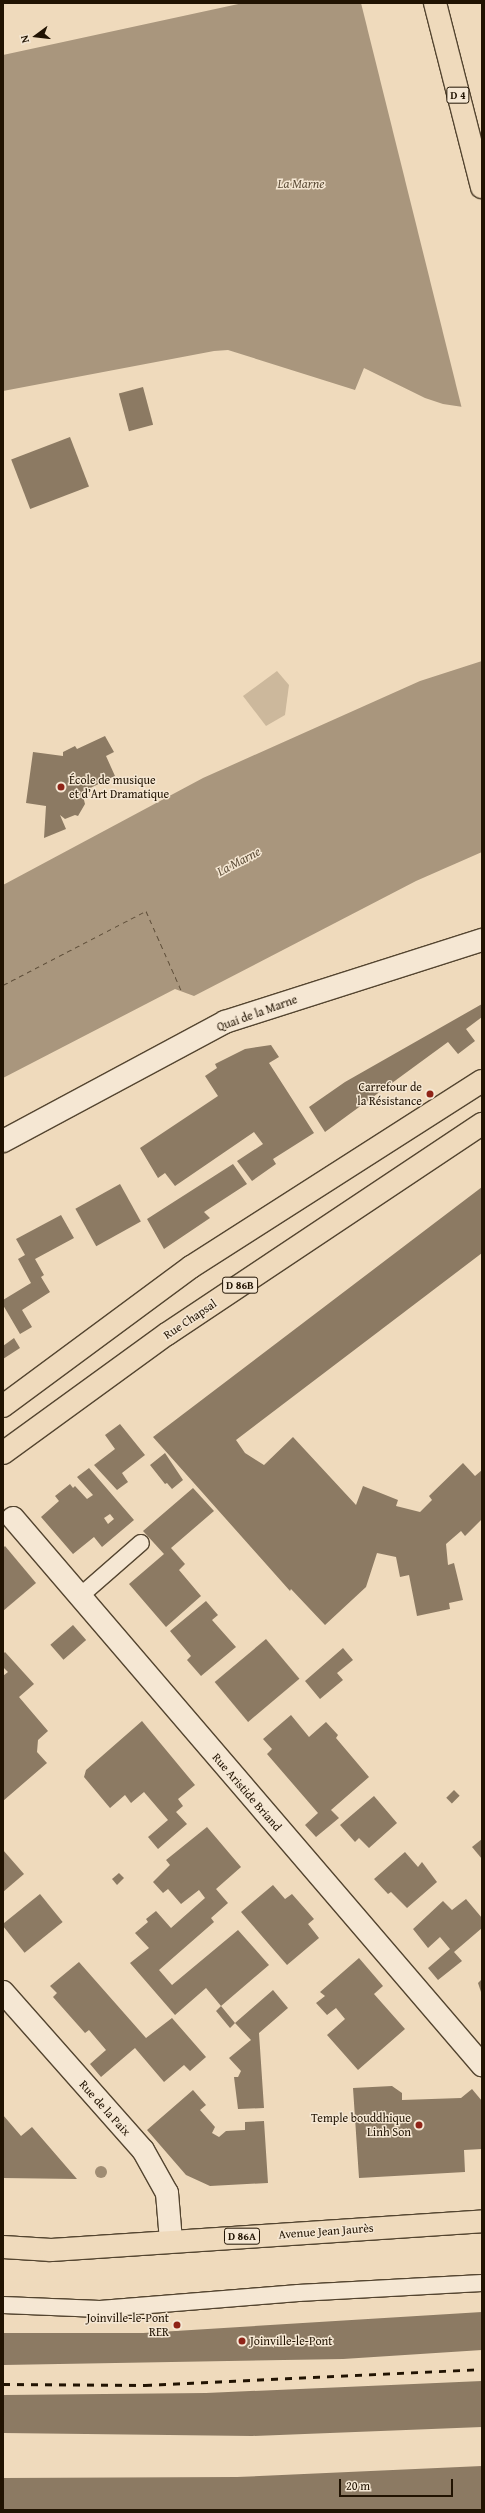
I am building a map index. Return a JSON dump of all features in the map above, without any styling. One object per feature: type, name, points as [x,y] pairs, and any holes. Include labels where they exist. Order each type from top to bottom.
[{"type":"main road","name":"D 4","points":[[435,3],[482,187]]},
{"type":"main road","points":[[3,1406],[191,1267],[482,1081]]},
{"type":"main road","name":"Rue Chapsal","points":[[3,1453],[167,1334],[482,1124]]},
{"type":"main road","name":"Avenue Jean Jaurès","points":[[3,2247],[51,2250],[482,2221]]},
{"type":"street","name":"Quai de la Marne","points":[[3,1140],[225,1022],[482,940]]},
{"type":"street","name":"Rue Aristide Briand","points":[[13,1518],[79,1597],[482,2066]]},
{"type":"street","name":"Rue de la Paix","points":[[3,1992],[143,2150],[167,2192],[171,2241]]},
{"type":"lane","points":[[79,1597],[141,1543]]},
{"type":"lane","points":[[3,2305],[100,2309],[298,2293],[482,2283]]},
{"type":"shaded area","points":[[277,671],[289,685],[285,715],[266,726],[243,696]]},
{"type":"water","name":"La Marne","points":[[243,3],[482,3],[463,407],[443,404],[425,398],[364,368],[355,390],[228,350],[214,351],[3,391],[3,55]]},
{"type":"water","name":"La Marne","points":[[482,661],[482,852],[416,881],[194,996],[175,989],[3,1078],[3,885],[203,778],[420,681]]},
{"type":"pier","points":[[361,3],[482,3],[482,404],[462,409]]},
{"type":"building","points":[[143,387],[153,425],[129,431],[119,393]]},
{"type":"building","points":[[70,437],[89,486],[30,509],[11,460]]},
{"type":"building","name":"École de musique et d’Art Dramatique","points":[[105,736],[114,752],[106,756],[115,776],[82,792],[85,804],[78,816],[75,815],[65,819],[60,815],[66,829],[44,838],[46,806],[26,803],[33,752],[63,756],[63,752],[75,746],[77,749]]},
{"type":"building","points":[[482,1004],[482,1017],[466,1029],[475,1041],[458,1054],[448,1042],[325,1132],[309,1107],[345,1082]]},
{"type":"building","points":[[271,1045],[279,1057],[269,1063],[314,1133],[273,1159],[276,1164],[252,1181],[237,1161],[263,1144],[254,1132],[175,1186],[165,1173],[158,1178],[140,1148],[218,1096],[205,1076],[217,1068],[215,1064],[245,1049]]},
{"type":"building","points":[[233,1164],[247,1184],[204,1212],[210,1218],[164,1249],[147,1219]]},
{"type":"building","points":[[120,1184],[141,1222],[96,1246],[75,1209]]},
{"type":"building","points":[[482,1187],[482,1253],[236,1440],[245,1453],[264,1465],[293,1437],[356,1505],[363,1486],[398,1500],[396,1506],[420,1512],[432,1500],[429,1496],[463,1463],[475,1476],[482,1470],[482,1519],[465,1536],[461,1531],[446,1544],[448,1565],[454,1563],[463,1600],[449,1603],[450,1609],[417,1616],[409,1575],[400,1577],[396,1557],[377,1553],[366,1587],[325,1625],[291,1589],[290,1591],[153,1437]]},
{"type":"building","points":[[61,1215],[74,1238],[35,1259],[44,1275],[41,1277],[50,1292],[22,1310],[32,1327],[20,1334],[3,1305],[3,1300],[31,1283],[18,1259],[25,1255],[16,1239]]},
{"type":"building","points":[[14,1338],[20,1348],[3,1359],[3,1346]]},
{"type":"building","points":[[120,1424],[145,1455],[122,1473],[128,1482],[117,1490],[94,1465],[115,1449],[105,1435]]},
{"type":"building","points":[[165,1453],[183,1480],[172,1489],[167,1483],[165,1484],[150,1465]]},
{"type":"building","points":[[89,1468],[134,1520],[102,1547],[94,1537],[73,1554],[41,1517],[59,1501],[55,1496],[70,1484],[73,1488],[75,1486],[87,1499],[93,1495],[77,1477]],"holes":[[[110,1514],[114,1519],[108,1524],[104,1518]]]},
{"type":"building","points":[[193,1488],[214,1511],[171,1548],[185,1564],[179,1570],[201,1596],[166,1627],[129,1584],[164,1554],[143,1531]]},
{"type":"building","points":[[5,1546],[36,1583],[3,1611],[3,1548]]},
{"type":"building","points":[[206,1601],[218,1615],[212,1620],[236,1647],[201,1676],[187,1660],[191,1656],[170,1631]]},
{"type":"building","points":[[73,1625],[86,1640],[63,1660],[50,1645]]},
{"type":"building","points":[[266,1639],[299,1679],[248,1722],[215,1682]]},
{"type":"building","points":[[343,1648],[353,1660],[337,1673],[343,1680],[320,1699],[305,1681]]},
{"type":"building","points":[[5,1652],[34,1684],[19,1697],[48,1731],[38,1740],[37,1752],[47,1763],[3,1801],[3,1676],[8,1672],[3,1667],[3,1654]]},
{"type":"building","points":[[291,1715],[309,1737],[326,1722],[338,1735],[336,1738],[369,1777],[331,1810],[339,1818],[316,1837],[305,1825],[318,1813],[267,1754],[272,1749],[263,1739]]},
{"type":"building","points":[[142,1721],[195,1785],[178,1799],[183,1806],[176,1812],[187,1824],[158,1849],[148,1837],[168,1820],[144,1792],[131,1803],[125,1795],[110,1808],[84,1777],[86,1770]]},
{"type":"building","points":[[454,1790],[460,1796],[452,1803],[446,1798]]},
{"type":"building","points":[[374,1796],[397,1823],[369,1848],[359,1838],[355,1842],[340,1825]]},
{"type":"building","points":[[207,1827],[241,1867],[216,1889],[228,1903],[211,1918],[214,1922],[159,1970],[172,1985],[238,1930],[269,1965],[221,2006],[206,1988],[175,2015],[130,1963],[149,1948],[135,1933],[148,1922],[146,1919],[156,1911],[171,1928],[205,1898],[199,1890],[181,1904],[168,1889],[163,1893],[153,1882],[170,1865],[166,1860]]},
{"type":"building","points":[[482,1839],[482,1859],[472,1847]]},
{"type":"building","points":[[3,1850],[24,1874],[3,1892]]},
{"type":"building","points":[[405,1852],[418,1867],[422,1862],[437,1882],[407,1908],[391,1892],[388,1894],[374,1879]]},
{"type":"building","points":[[119,1873],[124,1878],[117,1885],[112,1879]]},
{"type":"building","points":[[273,1885],[285,1899],[292,1894],[314,1919],[308,1924],[319,1938],[287,1965],[241,1912]]},
{"type":"building","points":[[40,1894],[63,1922],[25,1953],[3,1926],[3,1924]]},
{"type":"building","points":[[466,1899],[482,1918],[482,1928],[454,1952],[462,1961],[438,1980],[428,1968],[450,1949],[440,1937],[428,1948],[413,1929],[443,1901],[452,1910]]},
{"type":"building","points":[[359,1958],[383,1986],[374,1994],[405,2029],[358,2070],[327,2035],[345,2019],[336,2008],[327,2015],[316,2003],[325,1996],[320,1992]]},
{"type":"building","points":[[79,1962],[146,2038],[172,2018],[206,2057],[190,2071],[184,2065],[164,2082],[135,2048],[101,2077],[90,2064],[106,2050],[89,2030],[85,2033],[53,1997],[57,1993],[50,1986]]},
{"type":"building","points":[[482,1979],[482,1995],[478,1983]]},
{"type":"building","points":[[273,1990],[288,2008],[259,2033],[264,2108],[238,2109],[234,2077],[238,2077],[241,2071],[229,2058],[251,2040],[235,2023]]},
{"type":"building","points":[[221,2006],[235,2023],[230,2028],[216,2011]]},
{"type":"building","name":"Temple bouddhique Linh Son","points":[[392,2086],[402,2093],[402,2100],[461,2098],[472,2089],[482,2101],[482,2149],[464,2150],[465,2172],[359,2178],[353,2088]]},
{"type":"building","points":[[193,2090],[206,2105],[200,2110],[215,2127],[212,2133],[219,2137],[226,2131],[245,2130],[245,2122],[264,2121],[268,2183],[210,2186],[186,2175],[147,2130]]},
{"type":"building","points":[[3,2115],[21,2136],[32,2127],[77,2179],[3,2178]]},
{"type":"building","name":"Joinville-le-Pont","points":[[482,2312],[482,2350],[343,2359],[3,2365],[3,2333],[143,2333]]},
{"type":"building","points":[[482,2381],[482,2427],[252,2436],[3,2433],[3,2395],[206,2393]]},
{"type":"building","points":[[482,2466],[482,2510],[3,2510],[3,2478],[237,2477]]},
{"type":"ferry route","points":[[3,985],[146,911],[181,990]]},
{"type":"railway","points":[[3,2384],[145,2385],[482,2369]]},
{"type":"place","name":"École de musique et d’Art Dramatique","points":[[61,787]]},
{"type":"place","name":"Carrefour de la Résistance","points":[[430,1094]]},
{"type":"place","name":"Temple bouddhique Linh Son","points":[[419,2125]]},
{"type":"place","name":"Joinville-le-Pont RER","points":[[177,2325]]},
{"type":"place","name":"Joinville-le-Pont","points":[[242,2341]]}]
